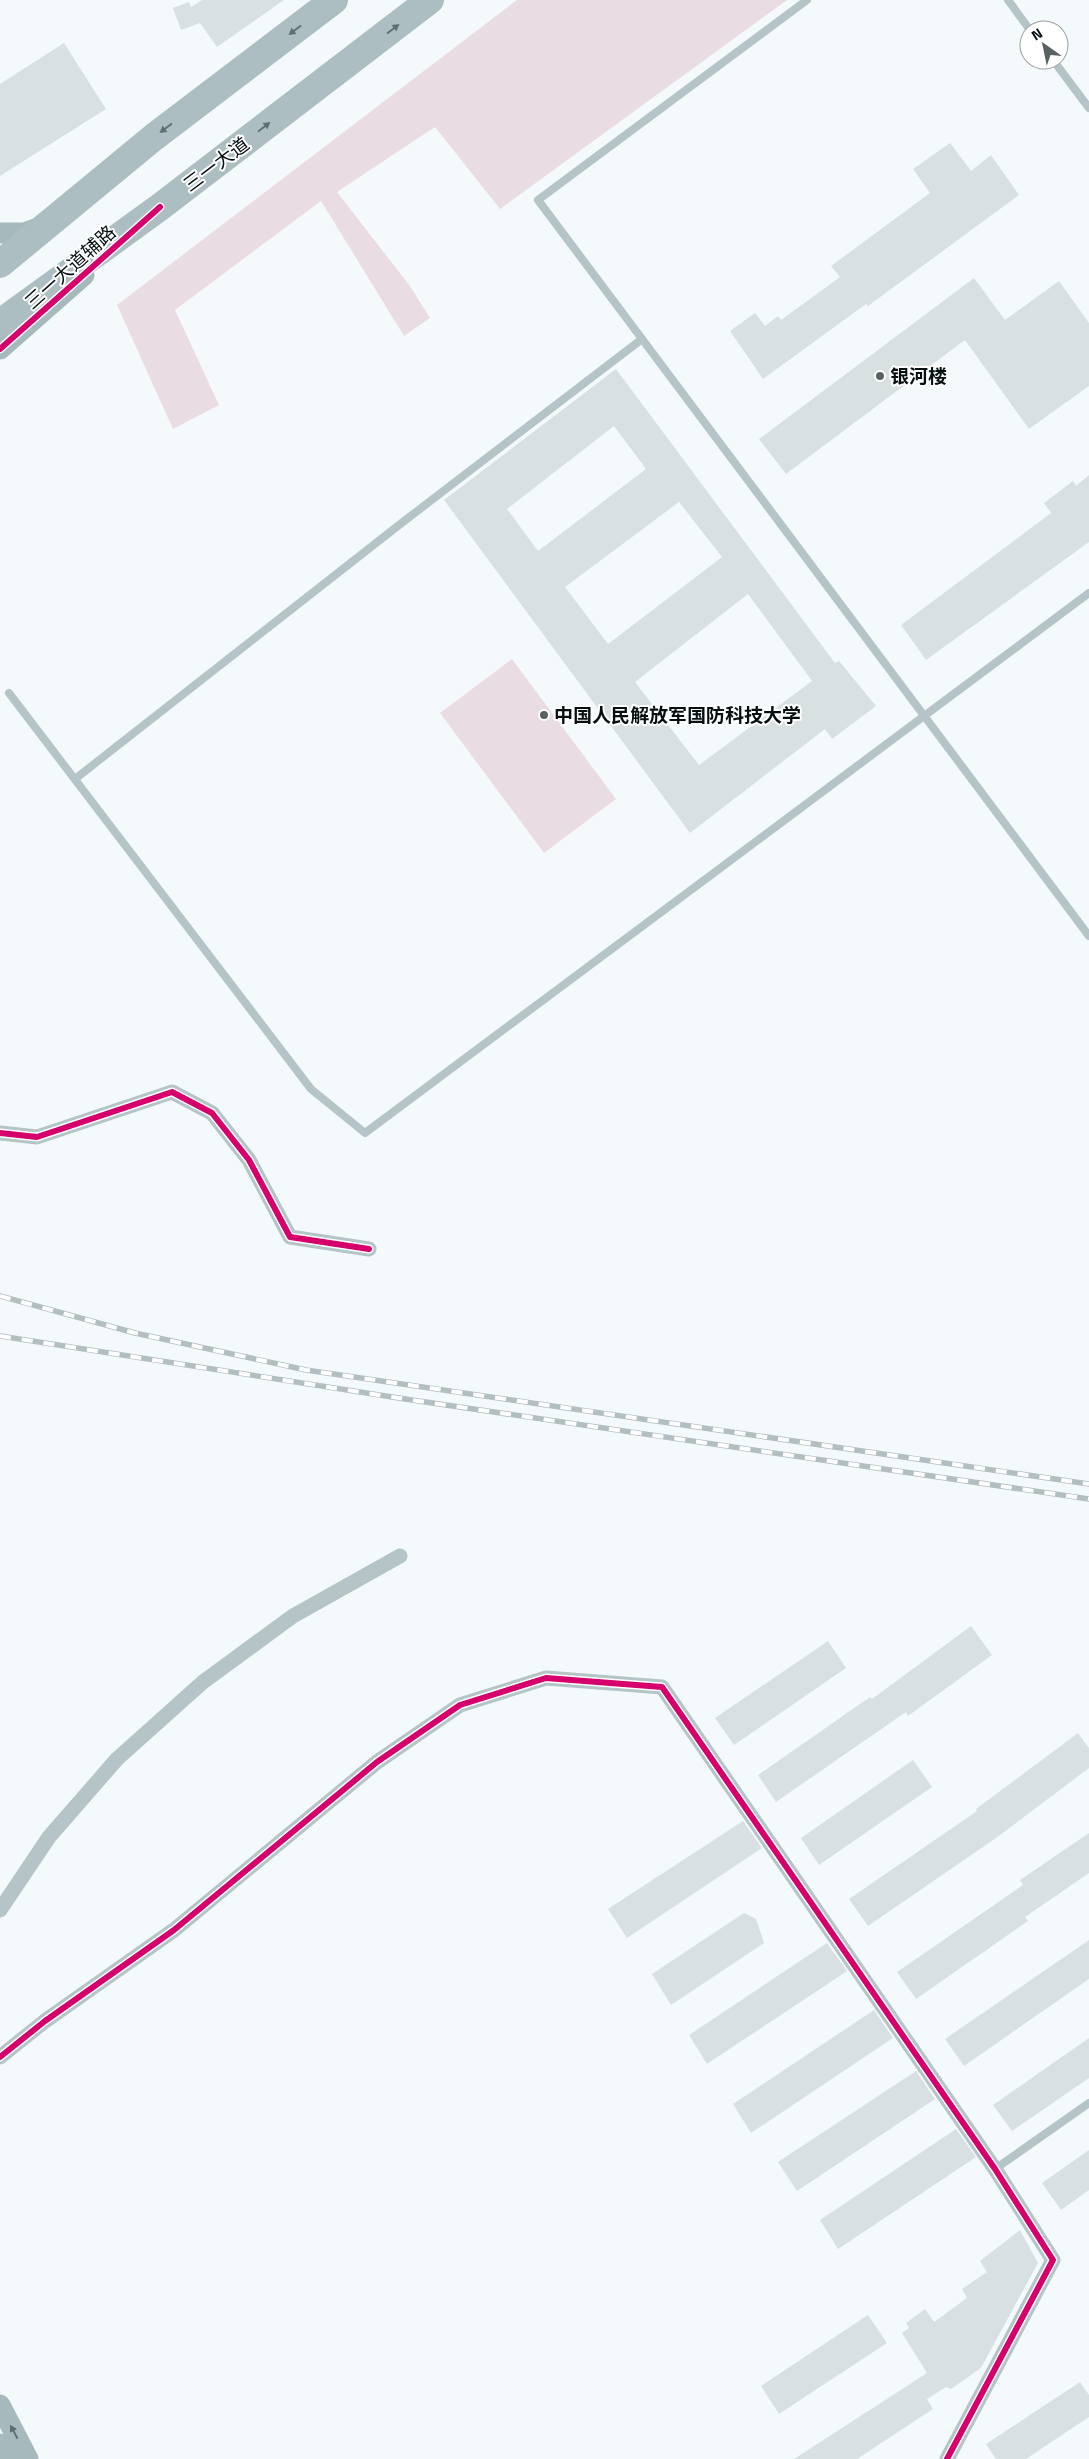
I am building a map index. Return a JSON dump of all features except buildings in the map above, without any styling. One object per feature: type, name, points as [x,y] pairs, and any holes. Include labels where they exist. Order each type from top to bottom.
[{"type":"highway","points":[[0,264],[154,137],[334,0]]},
{"type":"highway","name":"三一大道","points":[[0,323],[160,207],[430,0]]},
{"type":"street","name":"三一大道辅路","points":[[0,349],[160,207]]},
{"type":"street","points":[[0,233],[24,233],[50,223]]},
{"type":"street","points":[[0,1133],[37,1137],[172,1092],[212,1113],[249,1160],[290,1237],[369,1249]]},
{"type":"street","points":[[0,1910],[49,1837],[110,1766],[203,1682],[293,1616],[400,1556]]},
{"type":"street","points":[[0,2057],[45,2021],[174,1930],[377,1762],[460,1705],[546,1678],[662,1687],[995,2169],[1053,2260],[947,2459]]},
{"type":"street","points":[[0,2406],[28,2459]]},
{"type":"street","points":[[0,2444],[8,2459]]},
{"type":"lane","points":[[807,0],[538,200],[1089,936]]},
{"type":"lane","points":[[1008,0],[1023,20]]},
{"type":"lane","points":[[1060,70],[1089,108]]},
{"type":"lane","points":[[74,779],[407,519],[642,339]]},
{"type":"lane","points":[[9,693],[311,1089],[365,1133],[1089,593]]},
{"type":"lane","points":[[995,2169],[1089,2103]]},
{"type":"shaded area","points":[[517,0],[787,0],[500,209],[435,127],[337,192],[410,286],[430,318],[404,336],[321,201],[175,310],[219,405],[173,429],[117,305]]},
{"type":"shaded area","points":[[512,659],[616,799],[544,853],[440,713]]},
{"type":"railway","points":[[0,1296],[135,1333],[306,1370],[1089,1484]]},
{"type":"railway","points":[[0,1336],[405,1399],[1089,1499]]},
{"type":"cycle path","points":[[0,349],[160,207]]},
{"type":"cycle path","points":[[0,1133],[37,1137],[172,1092],[212,1113],[249,1160],[290,1237],[369,1249]]},
{"type":"cycle path","points":[[0,2057],[45,2021],[174,1930],[377,1762],[460,1705],[546,1678],[662,1687],[995,2169],[1053,2260],[947,2459]]},
{"type":"place","name":"银河楼","points":[[880,376]]},
{"type":"place","name":"中国人民解放军国防科技大学","points":[[544,715]]}]
